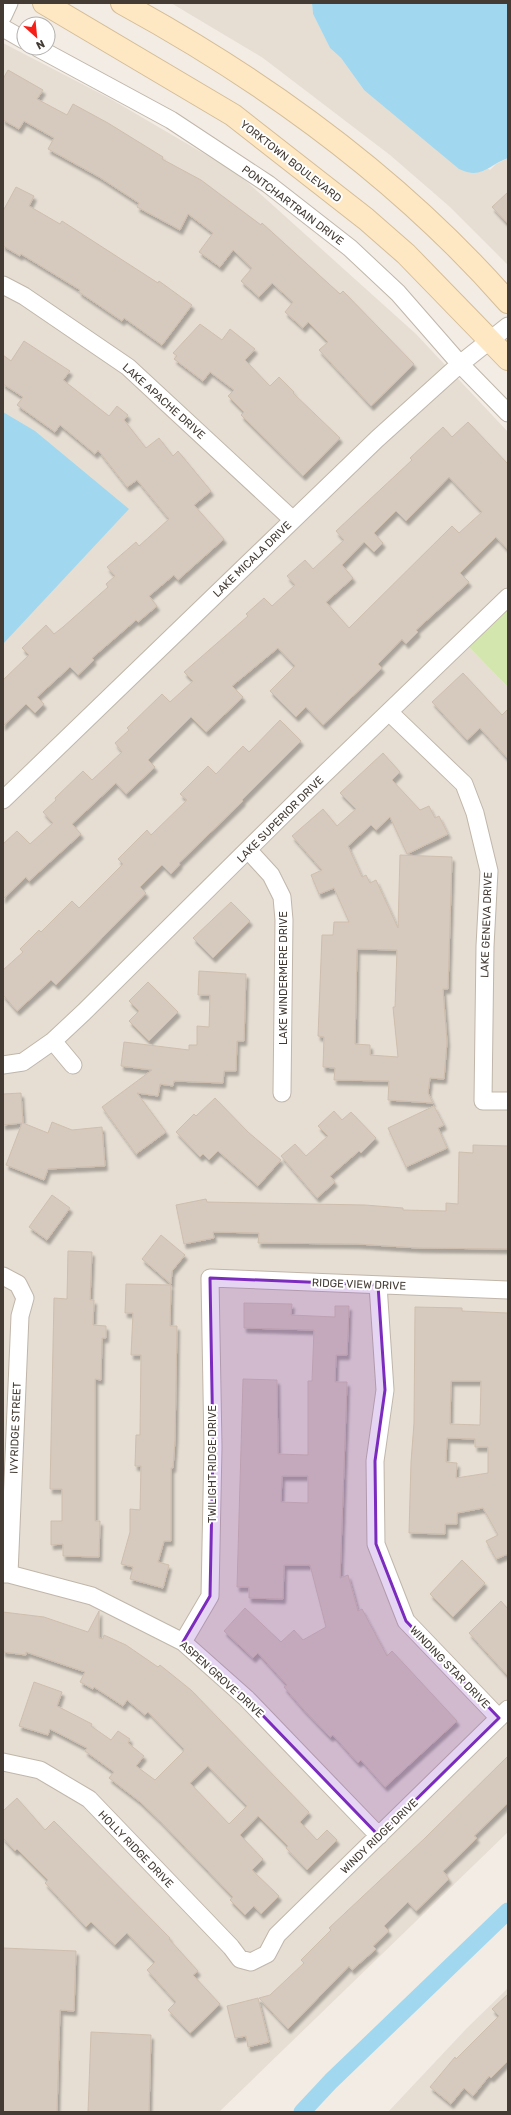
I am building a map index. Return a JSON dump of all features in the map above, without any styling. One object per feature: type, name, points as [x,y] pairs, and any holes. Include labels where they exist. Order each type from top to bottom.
[{"type":"main road","name":"YORKTOWN BOULEVARD","points":[[44,3],[233,116],[366,219],[406,254],[508,359]]},
{"type":"main road","points":[[122,3],[207,52],[315,126],[432,222],[479,268],[508,302]]},
{"type":"street","points":[[3,16],[9,3]]},
{"type":"street","points":[[3,28],[16,35]]},
{"type":"street","name":"PONTCHARTRAIN DRIVE","points":[[53,56],[171,120],[268,184],[350,248],[398,293],[460,364],[508,413]]},
{"type":"street","name":"LAKE APACHE DRIVE","points":[[3,285],[24,296],[128,367],[292,520]]},
{"type":"street","name":"LAKE MICALA DRIVE","points":[[3,800],[377,439],[460,364],[508,326]]},
{"type":"street","name":"LAKE SUPERIOR DRIVE","points":[[3,1065],[23,1062],[53,1041],[508,597]]},
{"type":"street","name":"LAKE GENEVA DRIVE","points":[[389,712],[464,784],[475,813],[489,871],[485,946],[484,1101],[508,1102]]},
{"type":"street","name":"LAKE WINDERMERE DRIVE","points":[[249,851],[271,875],[282,897],[284,920],[282,1093]]},
{"type":"street","points":[[53,1041],[73,1064]]},
{"type":"street","name":"IVYRIDGE STREET","points":[[3,1276],[18,1284],[24,1298],[20,1316],[6,1574]]},
{"type":"street","name":"RIDGE VIEW DRIVE","points":[[210,1278],[508,1290]]},
{"type":"street","name":"TWILIGHT RIDGE DRIVE","points":[[183,1642],[210,1596],[213,1447],[210,1278]]},
{"type":"street","name":"WINDING STAR DRIVE","points":[[378,1285],[385,1390],[375,1461],[376,1544],[406,1621],[504,1714]]},
{"type":"street","name":"ASPEN GROVE DRIVE","points":[[6,1574],[92,1596],[183,1642],[246,1698],[379,1836]]},
{"type":"street","name":"WINDY RIDGE DRIVE","points":[[251,1962],[267,1954],[277,1935],[504,1714]]},
{"type":"street","name":"HOLLY RIDGE DRIVE","points":[[3,1762],[40,1770],[89,1799],[231,1947],[240,1960],[251,1962]]},
{"type":"highlighted area","points":[[210,1278],[378,1285],[385,1390],[375,1461],[376,1544],[406,1621],[499,1718],[379,1836],[246,1698],[183,1642],[210,1596],[213,1447]]},
{"type":"shaded area","points":[[171,3],[312,3],[313,14],[330,48],[341,58],[364,90],[490,170],[496,164],[508,158],[508,265],[450,207],[390,155],[263,58]]},
{"type":"shaded area","points":[[3,43],[16,50],[16,56],[28,56],[109,98],[237,173],[416,334],[508,432],[508,609],[469,647],[508,687],[508,1832],[219,2112],[3,2112]]},
{"type":"shaded area","points":[[508,1988],[508,2112],[388,2112],[467,2028]]},
{"type":"green space","points":[[508,609],[508,687],[469,647]]},
{"type":"water","points":[[312,3],[506,3],[508,5],[508,158],[479,172],[467,172],[459,169],[364,90],[341,58],[330,48],[313,14]]},
{"type":"water","points":[[3,412],[35,431],[129,509],[3,644]]},
{"type":"building","points":[[8,70],[43,90],[37,99],[67,115],[73,104],[108,123],[163,157],[162,159],[201,180],[261,225],[262,223],[340,294],[343,291],[414,364],[371,406],[319,350],[328,342],[308,322],[303,328],[285,312],[293,302],[272,283],[259,297],[241,281],[252,268],[233,250],[220,267],[199,252],[213,233],[188,214],[180,230],[137,207],[139,203],[99,177],[48,149],[54,138],[24,121],[19,129],[3,120],[3,79]]},
{"type":"building","points":[[16,187],[34,196],[29,206],[60,224],[62,221],[158,283],[159,281],[192,305],[162,345],[124,318],[122,321],[79,292],[80,290],[21,254],[20,256],[3,246],[3,211]]},
{"type":"building","points":[[508,192],[508,224],[492,207]]},
{"type":"building","points":[[200,324],[222,340],[230,329],[255,349],[245,360],[270,386],[279,377],[294,392],[293,393],[340,438],[303,476],[241,415],[244,412],[228,396],[234,390],[210,372],[203,381],[174,359],[177,356],[173,353]]},
{"type":"building","points":[[24,341],[70,371],[63,380],[109,416],[117,406],[128,415],[124,420],[146,448],[159,438],[173,456],[178,451],[211,491],[194,505],[224,539],[178,580],[174,575],[149,596],[157,606],[138,622],[136,620],[92,658],[94,660],[78,675],[70,667],[37,697],[44,704],[35,713],[26,704],[3,726],[3,680],[29,655],[22,648],[46,625],[54,634],[63,627],[108,587],[106,584],[115,576],[107,567],[136,542],[139,546],[169,519],[137,480],[127,487],[98,450],[95,454],[60,425],[55,432],[17,405],[23,397],[3,384],[3,355],[11,361]]},
{"type":"building","points":[[468,422],[508,464],[508,550],[496,537],[460,573],[469,582],[416,630],[418,632],[406,644],[402,639],[378,664],[382,668],[323,725],[306,707],[296,717],[270,691],[295,666],[278,648],[232,686],[243,697],[206,732],[191,717],[148,760],[155,767],[126,794],[116,783],[72,824],[81,834],[29,881],[26,877],[3,899],[3,844],[17,831],[30,844],[53,823],[43,812],[56,800],[55,798],[83,771],[92,780],[122,752],[115,743],[129,730],[127,728],[162,694],[170,702],[193,681],[184,672],[248,616],[246,614],[264,598],[272,606],[295,585],[287,576],[305,560],[313,569],[344,540],[336,531],[412,460],[410,458],[443,427],[452,437]],"holes":[[[449,477],[482,512],[459,533],[452,526],[349,628],[326,602],[353,578],[342,565],[364,542],[374,552],[383,543],[374,533],[396,511],[406,521]]]},
{"type":"building","points":[[463,673],[502,715],[508,709],[508,759],[480,728],[467,740],[432,702]]},
{"type":"building","points":[[280,720],[301,741],[242,800],[243,801],[179,863],[180,864],[171,874],[162,865],[140,887],[146,893],[56,985],[51,980],[17,1011],[3,995],[3,970],[23,952],[20,949],[39,930],[41,932],[72,901],[79,908],[123,864],[118,859],[147,830],[151,835],[187,800],[180,794],[208,766],[216,774],[243,746],[249,752]]},
{"type":"building","points":[[383,753],[400,772],[392,780],[420,810],[429,806],[435,818],[439,816],[448,834],[407,854],[390,817],[376,830],[371,825],[348,846],[362,877],[366,875],[370,883],[376,880],[398,928],[400,855],[452,857],[448,989],[443,989],[447,1042],[444,1079],[430,1078],[428,1093],[433,1103],[388,1100],[389,1081],[334,1080],[335,1068],[323,1067],[324,1037],[318,1036],[322,935],[333,935],[334,922],[349,922],[334,888],[319,894],[311,875],[322,870],[292,836],[323,809],[337,826],[356,809],[340,793]],"holes":[[[357,949],[397,950],[395,1007],[393,1007],[398,1057],[370,1055],[370,1045],[355,1044]]]},
{"type":"building","points":[[231,902],[250,921],[213,958],[193,938]]},
{"type":"building","points":[[199,971],[246,974],[244,1041],[237,1041],[236,1071],[224,1071],[223,1083],[174,1081],[173,1086],[160,1084],[158,1096],[137,1093],[166,1132],[136,1154],[102,1107],[152,1070],[121,1066],[124,1042],[189,1050],[189,1045],[197,1045],[197,1026],[209,1027],[210,995],[198,995]]},
{"type":"building","points":[[148,982],[178,1012],[149,1041],[129,1021],[139,1011],[129,1001]]},
{"type":"building","points":[[21,1093],[23,1123],[48,1133],[52,1122],[72,1130],[102,1127],[105,1166],[48,1169],[44,1180],[6,1165],[22,1123],[3,1125],[3,1094]]},
{"type":"building","points":[[215,1098],[248,1132],[281,1160],[258,1186],[218,1151],[209,1160],[203,1154],[200,1157],[176,1132],[194,1114],[196,1116]]},
{"type":"building","points":[[434,1106],[444,1125],[438,1128],[447,1148],[406,1167],[388,1128]]},
{"type":"building","points":[[334,1111],[342,1120],[351,1112],[376,1138],[361,1153],[359,1151],[330,1176],[335,1182],[317,1198],[281,1156],[295,1144],[306,1156],[328,1136],[318,1126]]},
{"type":"building","points":[[473,1145],[508,1146],[508,1249],[418,1248],[358,1244],[258,1243],[259,1233],[213,1232],[214,1238],[184,1244],[176,1205],[206,1199],[207,1202],[365,1205],[403,1208],[403,1210],[446,1211],[446,1203],[458,1204],[459,1152],[473,1153]]},
{"type":"building","points":[[52,1195],[70,1208],[47,1240],[29,1227]]},
{"type":"building","points":[[161,1235],[185,1255],[172,1271],[171,1284],[142,1259]]},
{"type":"building","points":[[68,1251],[92,1252],[90,1300],[94,1300],[93,1325],[106,1326],[106,1338],[102,1338],[101,1380],[95,1379],[95,1521],[100,1521],[99,1557],[63,1556],[63,1544],[51,1545],[51,1521],[62,1521],[62,1489],[50,1489],[54,1298],[67,1299]]},
{"type":"building","points":[[126,1284],[171,1285],[170,1326],[177,1326],[175,1440],[173,1468],[171,1468],[171,1541],[164,1541],[158,1562],[169,1565],[163,1588],[130,1579],[133,1567],[121,1564],[130,1532],[130,1509],[140,1510],[141,1466],[135,1466],[136,1435],[140,1435],[141,1355],[131,1355],[133,1313],[125,1313]]},
{"type":"building","points":[[244,1303],[292,1304],[291,1315],[335,1317],[335,1306],[349,1306],[347,1355],[336,1355],[335,1382],[347,1382],[340,1578],[348,1575],[358,1611],[362,1609],[387,1656],[392,1651],[457,1721],[385,1787],[361,1760],[358,1763],[333,1735],[330,1737],[304,1710],[284,1687],[287,1685],[258,1653],[253,1658],[224,1631],[245,1608],[281,1642],[294,1630],[303,1640],[326,1627],[310,1565],[284,1565],[283,1599],[249,1598],[249,1587],[237,1587],[243,1379],[277,1380],[278,1454],[308,1455],[308,1381],[312,1381],[314,1330],[244,1328]],"holes":[[[282,1476],[308,1476],[308,1503],[281,1502]]]},
{"type":"building","points":[[415,1307],[462,1308],[462,1311],[508,1313],[508,1554],[496,1559],[486,1541],[498,1535],[483,1508],[457,1513],[457,1524],[445,1524],[445,1534],[409,1533],[411,1462],[414,1423]],"holes":[[[451,1381],[481,1381],[480,1425],[450,1424]],[[447,1438],[475,1439],[475,1447],[488,1447],[488,1473],[456,1478],[457,1463],[446,1462]]]},
{"type":"building","points":[[462,1560],[485,1583],[453,1617],[430,1594]]},
{"type":"building","points":[[501,1601],[508,1609],[508,1676],[469,1633]]},
{"type":"building","points":[[99,1611],[99,1638],[103,1639],[104,1635],[126,1645],[158,1667],[160,1665],[191,1690],[309,1812],[300,1822],[317,1840],[327,1830],[337,1840],[307,1870],[286,1848],[288,1846],[258,1816],[240,1835],[263,1859],[252,1870],[279,1896],[261,1914],[254,1906],[245,1915],[230,1900],[233,1897],[161,1822],[139,1801],[109,1778],[114,1772],[85,1751],[87,1748],[50,1729],[48,1735],[19,1726],[34,1682],[62,1692],[57,1706],[92,1724],[91,1726],[111,1740],[118,1731],[130,1739],[128,1743],[144,1756],[136,1766],[155,1780],[183,1752],[184,1749],[148,1712],[145,1715],[127,1700],[123,1706],[94,1687],[93,1689],[80,1682],[85,1672],[26,1652],[26,1655],[3,1652],[3,1612],[44,1617],[88,1632]],"holes":[[[208,1766],[247,1806],[229,1824],[190,1783]]]},
{"type":"building","points":[[508,1756],[508,1803],[474,1836],[477,1838],[443,1871],[449,1879],[416,1911],[408,1902],[384,1926],[389,1931],[373,1946],[376,1949],[352,1970],[349,1966],[288,2029],[259,1998],[270,1995],[304,1963],[301,1960],[331,1930],[329,1928],[425,1838]]},
{"type":"building","points":[[17,1798],[45,1830],[54,1821],[170,1938],[169,1939],[198,1971],[193,1975],[220,2004],[190,2033],[168,2010],[176,2002],[147,1970],[155,1962],[127,1933],[115,1945],[91,1922],[86,1927],[45,1883],[48,1880],[17,1849],[15,1851],[3,1838],[3,1811]]},
{"type":"building","points":[[3,1948],[76,1951],[74,2011],[60,2010],[57,2112],[3,2112]]},
{"type":"building","points":[[508,1994],[508,2061],[491,2078],[489,2076],[473,2096],[464,2088],[451,2104],[430,2087],[455,2057],[456,2059],[499,2016],[492,2009]]},
{"type":"building","points":[[258,1998],[269,2042],[248,2047],[246,2036],[235,2038],[227,2006]]},
{"type":"building","points":[[91,2032],[151,2035],[149,2112],[88,2112]]},
{"type":"waterway","points":[[302,2112],[331,2081],[508,1911]]}]
